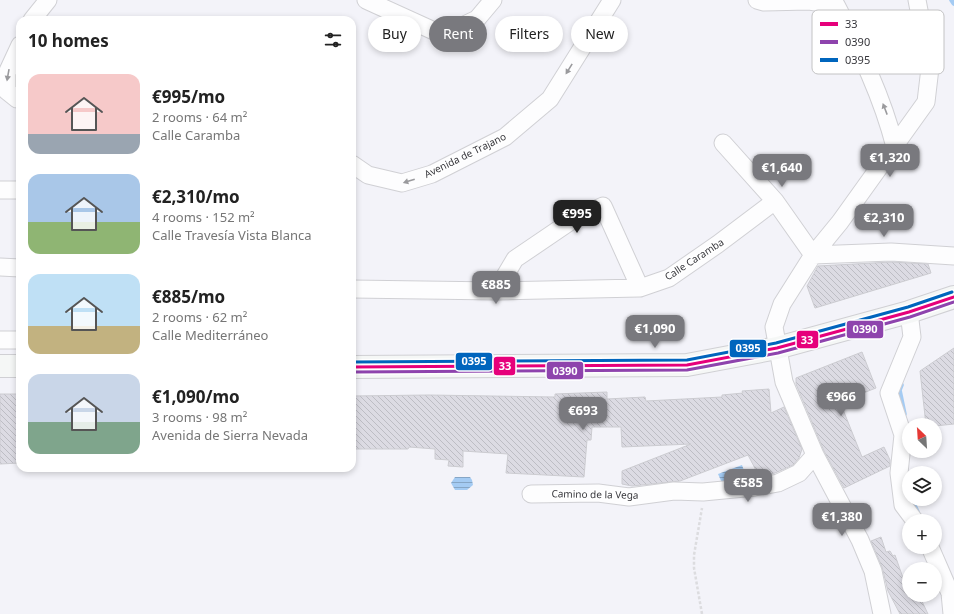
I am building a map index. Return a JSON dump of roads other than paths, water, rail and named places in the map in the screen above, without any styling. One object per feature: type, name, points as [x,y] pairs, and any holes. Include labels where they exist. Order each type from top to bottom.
[{"type":"street","points":[[35,16],[48,0]]},
{"type":"street","points":[[366,0],[434,31],[454,30],[477,19],[493,0]]},
{"type":"street","name":"Avenida de Trajano","points":[[356,167],[368,175],[402,183],[432,174],[505,137],[550,99],[612,0]]},
{"type":"street","points":[[757,0],[764,2],[809,1],[836,5],[839,10]]},
{"type":"street","points":[[917,0],[919,10]]},
{"type":"street","points":[[16,54],[7,73],[7,91],[16,98]]},
{"type":"street","points":[[870,74],[886,114],[896,147]]},
{"type":"street","points":[[882,614],[873,571],[860,540],[815,455],[784,382],[774,327],[782,304],[813,255],[840,222],[896,147],[926,102],[929,74]]},
{"type":"street","points":[[723,143],[775,201],[813,255]]},
{"type":"street","points":[[0,190],[16,190]]},
{"type":"street","name":"Calle Caramba","points":[[356,288],[496,291],[640,288],[669,278],[718,244],[775,201]]},
{"type":"street","points":[[496,291],[515,259],[571,221],[603,206],[640,288]]},
{"type":"street","points":[[813,255],[891,252],[954,256]]},
{"type":"street","points":[[0,267],[16,268]]},
{"type":"street","points":[[356,367],[687,366],[777,348],[909,312],[954,297]]},
{"type":"street","points":[[909,312],[912,337],[889,393],[904,435],[899,473],[903,505],[910,514]]},
{"type":"street","points":[[0,340],[16,340]]},
{"type":"street","points":[[0,366],[16,366]]},
{"type":"street","name":"Camino de la Vega","points":[[531,494],[598,493],[629,497],[674,491],[703,492],[778,483],[799,473],[815,455]]},
{"type":"street","points":[[933,554],[950,593],[952,614]]},
{"type":"water","points":[[742,465],[748,482],[722,483],[718,474]]},
{"type":"water","points":[[455,477],[470,477],[473,485],[467,490],[455,490],[451,483]]},
{"type":"waterway","points":[[901,385],[899,390],[904,414]]},
{"type":"waterway","points":[[914,506],[917,512]]}]
